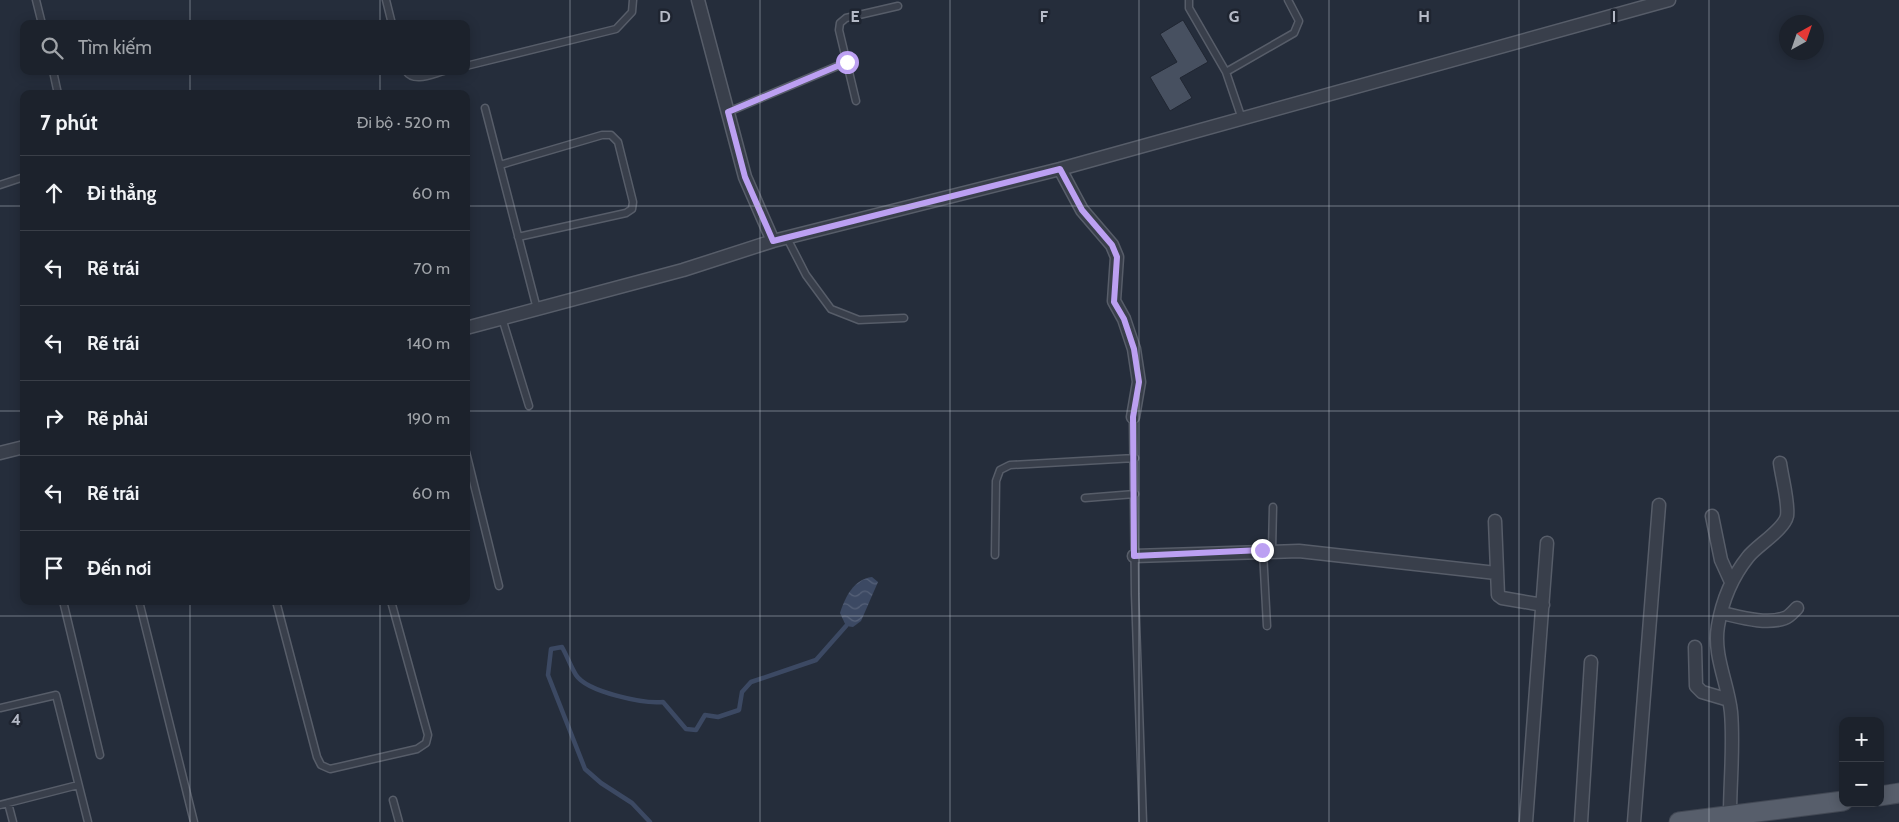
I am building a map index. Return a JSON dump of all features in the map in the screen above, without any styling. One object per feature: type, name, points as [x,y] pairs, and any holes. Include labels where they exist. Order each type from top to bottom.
[{"type":"main road","points":[[1884,795],[1899,793]]},
{"type":"main road","points":[[1679,822],[1734,817],[1839,802]]},
{"type":"street","points":[[698,0],[745,177],[773,241]]},
{"type":"street","points":[[470,327],[684,270],[773,241],[1060,169],[1668,0]]},
{"type":"street","points":[[1060,169],[1082,210],[1112,245],[1117,257],[1114,302],[1124,319],[1134,349],[1139,382],[1133,417]]},
{"type":"street","points":[[0,453],[20,448]]},
{"type":"street","points":[[1734,817],[1731,713],[1720,671],[1717,646],[1718,627],[1731,582],[1749,555],[1780,528],[1787,516],[1780,463]]},
{"type":"street","points":[[1634,822],[1659,505]]},
{"type":"street","points":[[1712,516],[1721,560],[1731,582]]},
{"type":"street","points":[[1495,521],[1498,595],[1502,598],[1542,605]]},
{"type":"street","points":[[1526,822],[1547,543]]},
{"type":"street","points":[[1134,556],[1299,550],[1496,573]]},
{"type":"street","points":[[1722,613],[1748,619],[1765,620],[1785,618],[1797,608]]},
{"type":"street","points":[[1696,647],[1696,686],[1702,692],[1729,700]]},
{"type":"street","points":[[1581,822],[1591,662]]},
{"type":"lane","points":[[36,0],[41,20]]},
{"type":"lane","points":[[386,0],[391,20]]},
{"type":"lane","points":[[470,65],[616,29],[632,12],[633,0]]},
{"type":"lane","points":[[1189,0],[1189,8],[1226,72],[1242,119]]},
{"type":"lane","points":[[1226,72],[1294,33],[1299,21],[1288,0]]},
{"type":"lane","points":[[856,102],[839,30],[840,23],[846,18],[898,6]]},
{"type":"lane","points":[[728,112],[847,62]]},
{"type":"lane","points":[[54,75],[57,90]]},
{"type":"lane","points":[[409,75],[417,78],[429,75]]},
{"type":"lane","points":[[485,108],[537,309]]},
{"type":"lane","points":[[500,165],[602,135],[611,136],[618,142],[633,202],[632,208],[626,213],[518,237]]},
{"type":"lane","points":[[0,185],[20,178]]},
{"type":"lane","points":[[787,238],[806,275],[831,309],[858,320],[904,318]]},
{"type":"lane","points":[[502,318],[529,406]]},
{"type":"lane","points":[[1133,417],[1135,458],[1134,556],[1143,822]]},
{"type":"lane","points":[[995,555],[996,481],[1000,470],[1010,465],[1135,458]]},
{"type":"lane","points":[[470,468],[499,586]]},
{"type":"lane","points":[[1084,498],[1135,494]]},
{"type":"lane","points":[[1267,626],[1267,550],[1273,506]]},
{"type":"lane","points":[[64,605],[100,754]]},
{"type":"lane","points":[[140,605],[194,822]]},
{"type":"lane","points":[[277,605],[316,757],[321,765],[330,769],[417,749],[426,743],[428,734],[392,605]]},
{"type":"lane","points":[[0,708],[56,694],[88,822]]},
{"type":"lane","points":[[0,805],[78,785]]},
{"type":"lane","points":[[393,800],[399,822]]},
{"type":"lane","points":[[8,803],[13,822]]},
{"type":"water","points":[[872,577],[878,582],[861,621],[853,627],[846,626],[840,613],[848,595],[860,581]]},
{"type":"building","points":[[1183,20],[1208,62],[1180,78],[1192,98],[1170,111],[1150,77],[1177,62],[1160,34]]},
{"type":"waterway","points":[[650,822],[632,803],[601,783],[585,769],[548,675],[551,649],[562,647],[576,675],[592,687],[630,699],[663,702],[686,729],[696,730],[705,715],[718,717],[739,710],[742,692],[751,682],[816,660],[846,626]]},
{"type":"route","points":[[847,62],[728,112],[745,177],[762,220],[773,241],[1060,169],[1082,210],[1112,245],[1117,257],[1114,302],[1124,319],[1134,349],[1139,382],[1133,417],[1135,458],[1134,556],[1262,550]]}]
